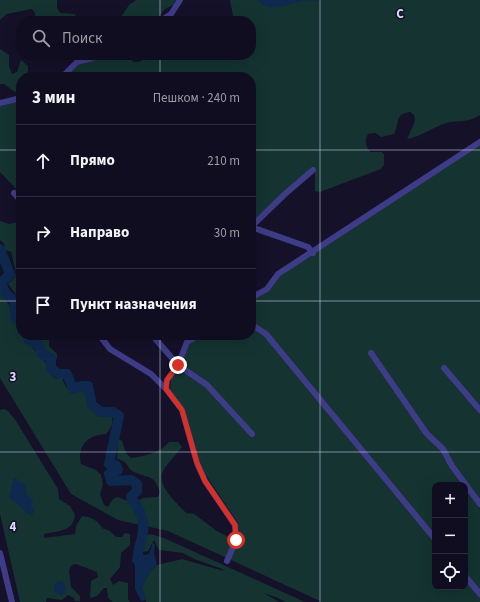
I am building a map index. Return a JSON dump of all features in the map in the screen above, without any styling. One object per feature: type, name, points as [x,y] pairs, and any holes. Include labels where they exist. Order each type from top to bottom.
[{"type":"street","points":[[168,16],[180,0]]},
{"type":"street","points":[[67,72],[76,62],[84,60]]},
{"type":"street","points":[[0,103],[16,99]]},
{"type":"street","points":[[256,295],[267,289],[278,274],[480,142]]},
{"type":"street","points":[[256,222],[313,170]]},
{"type":"street","points":[[256,229],[308,247],[312,253]]},
{"type":"street","points":[[256,327],[266,334],[432,535]]},
{"type":"street","points":[[103,340],[110,349],[151,374],[166,389],[182,410],[197,463],[205,481],[235,525],[236,540],[227,561]]},
{"type":"street","points":[[156,340],[178,365],[207,385],[252,434]]},
{"type":"street","points":[[166,389],[167,380],[178,365],[187,342],[190,340]]},
{"type":"street","points":[[371,353],[427,434],[443,449],[452,466],[480,504]]},
{"type":"street","points":[[444,368],[480,410]]},
{"type":"street","points":[[0,553],[12,602]]},
{"type":"street","points":[[468,580],[480,594]]},
{"type":"green space","points":[[0,0],[57,0],[57,8],[60,13],[75,14],[76,16],[35,16],[32,9],[7,14],[0,20]]},
{"type":"green space","points":[[136,0],[176,0],[173,5],[165,9],[159,16],[121,16],[129,5]]},
{"type":"green space","points":[[230,0],[480,0],[480,115],[476,118],[468,120],[446,123],[407,139],[415,121],[414,115],[410,112],[405,113],[399,117],[394,134],[381,137],[375,133],[368,134],[366,143],[370,152],[382,152],[384,154],[384,165],[381,169],[320,192],[315,191],[315,170],[312,168],[256,220],[256,72],[70,72],[77,65],[85,63],[88,60],[132,60],[133,62],[139,62],[143,60],[256,60],[256,16],[233,16]]},
{"type":"green space","points":[[0,49],[9,55],[9,66],[12,74],[16,72],[16,92],[4,84],[0,84]]},
{"type":"green space","points":[[21,60],[28,66],[28,72],[17,72]]},
{"type":"green space","points":[[16,102],[16,189],[0,172],[0,106]]},
{"type":"green space","points":[[480,145],[480,602],[322,602],[168,531],[118,520],[71,494],[0,378],[0,291],[9,305],[16,322],[16,340],[25,340],[46,363],[50,374],[56,379],[62,378],[69,390],[84,391],[94,412],[103,415],[111,415],[112,423],[108,432],[106,434],[94,436],[85,442],[82,446],[80,457],[81,464],[96,470],[101,475],[103,484],[100,494],[104,505],[108,507],[113,499],[117,497],[134,503],[143,498],[158,497],[160,492],[153,479],[134,472],[126,463],[117,459],[118,439],[122,441],[126,453],[131,458],[156,452],[169,442],[178,442],[182,447],[166,466],[162,475],[164,487],[186,513],[194,514],[217,531],[238,542],[238,523],[199,465],[185,410],[170,392],[171,379],[188,344],[194,340],[256,340],[256,298],[270,290],[280,275]]},
{"type":"green space","points":[[0,221],[9,224],[16,223],[16,272],[11,252],[5,250],[4,244],[0,240]]},
{"type":"green space","points":[[16,272],[16,294],[8,284],[15,277]]},
{"type":"green space","points":[[38,340],[49,340],[49,346],[57,354],[57,359],[44,351]]},
{"type":"green space","points":[[4,409],[8,411],[16,421],[58,489],[59,499],[70,506],[75,515],[74,521],[68,528],[44,534],[44,538],[75,534],[76,526],[82,516],[94,519],[102,528],[110,531],[116,537],[122,537],[125,533],[130,534],[130,545],[121,553],[120,567],[110,579],[113,585],[119,581],[128,583],[128,599],[130,602],[113,602],[108,598],[107,588],[104,588],[97,596],[90,598],[91,581],[98,577],[97,572],[76,564],[72,565],[69,570],[71,587],[80,596],[80,601],[75,601],[74,598],[68,595],[62,600],[47,598],[46,602],[20,602],[0,514],[0,410]]},
{"type":"green space","points":[[151,534],[164,538],[305,602],[285,602],[264,593],[279,602],[146,602],[142,587],[149,573],[157,565],[182,559],[224,571],[183,553],[159,550],[154,540],[148,551],[143,552],[143,539],[146,535]]},
{"type":"water","points":[[258,0],[322,0],[303,1],[285,6],[273,7],[262,4]]},
{"type":"water","points":[[14,477],[25,485],[27,495],[33,500],[31,505],[34,509],[32,516],[9,498]]},
{"type":"water","points":[[139,539],[142,541],[141,551],[144,555],[149,554],[153,542],[155,545],[154,553],[157,565],[149,573],[142,587],[146,600],[141,601],[135,589],[135,565],[132,561],[135,544]]},
{"type":"water","points":[[62,581],[67,589],[62,596],[55,592],[54,584]]},
{"type":"waterway","points":[[0,249],[10,274],[2,282],[3,288],[7,295],[14,300],[16,319]]},
{"type":"waterway","points":[[30,340],[38,345],[42,354],[51,358],[51,368],[58,374],[67,374],[73,389],[81,386],[88,386],[92,405],[101,412],[113,412],[119,416],[109,464],[116,465],[118,470],[109,474],[111,481],[131,480],[137,484],[137,491],[131,497],[143,518],[144,524],[138,553]]},
{"type":"route","points":[[178,365],[167,380],[166,389],[182,410],[197,463],[205,481],[235,525],[236,540]]}]
